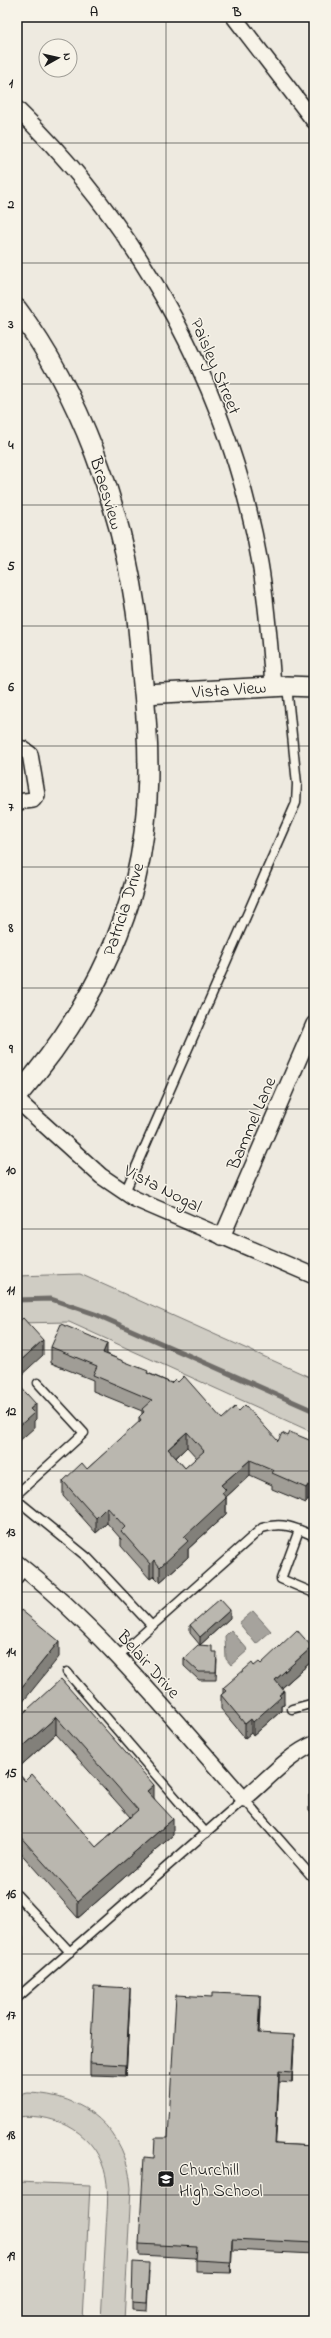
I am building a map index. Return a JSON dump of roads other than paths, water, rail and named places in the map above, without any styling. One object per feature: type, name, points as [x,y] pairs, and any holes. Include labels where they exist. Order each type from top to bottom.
[{"type":"street","points":[[234,17],[314,121]]},
{"type":"street","name":"Paisley Street","points":[[17,109],[70,163],[124,234],[171,310],[209,391],[239,475],[260,562],[280,686]]},
{"type":"street","name":"Braesview","points":[[17,308],[62,381],[92,448],[116,516],[136,610],[145,694]]},
{"type":"street","name":"Vista View","points":[[145,694],[280,686],[314,687]]},
{"type":"street","name":"Patricia Drive","points":[[17,1096],[47,1061],[76,1020],[100,976],[120,930],[135,881],[145,832],[149,782],[149,737],[145,694]]},
{"type":"street","points":[[17,748],[30,754],[37,795],[32,800],[17,802]]},
{"type":"street","name":"Bammel Lane","points":[[222,1237],[314,1024]]},
{"type":"street","name":"Vista Nogal","points":[[17,1100],[101,1176],[135,1199],[314,1276]]},
{"type":"street","name":"Belair Drive","points":[[20,1571],[51,1591],[118,1656],[244,1800]]},
{"type":"street","points":[[244,1800],[282,1766],[314,1744]]},
{"type":"lane","points":[[125,1192],[296,803],[297,784],[280,686]]},
{"type":"lane","points":[[17,1494],[84,1433],[38,1383]]},
{"type":"lane","points":[[17,1500],[88,1558],[152,1626]]},
{"type":"lane","points":[[118,1656],[262,1528],[272,1525],[287,1525],[314,1536]]},
{"type":"lane","points":[[299,1530],[281,1579],[314,1593]]},
{"type":"lane","points":[[67,1672],[206,1833]]},
{"type":"lane","points":[[292,1709],[314,1703]]},
{"type":"lane","points":[[17,1998],[244,1800],[314,1879]]},
{"type":"lane","points":[[17,1895],[70,1952]]},
{"type":"waterway","points":[[17,1300],[51,1299],[95,1314],[314,1411]]},
{"type":"place","name":"Churchill High School","points":[[166,2179]]}]
